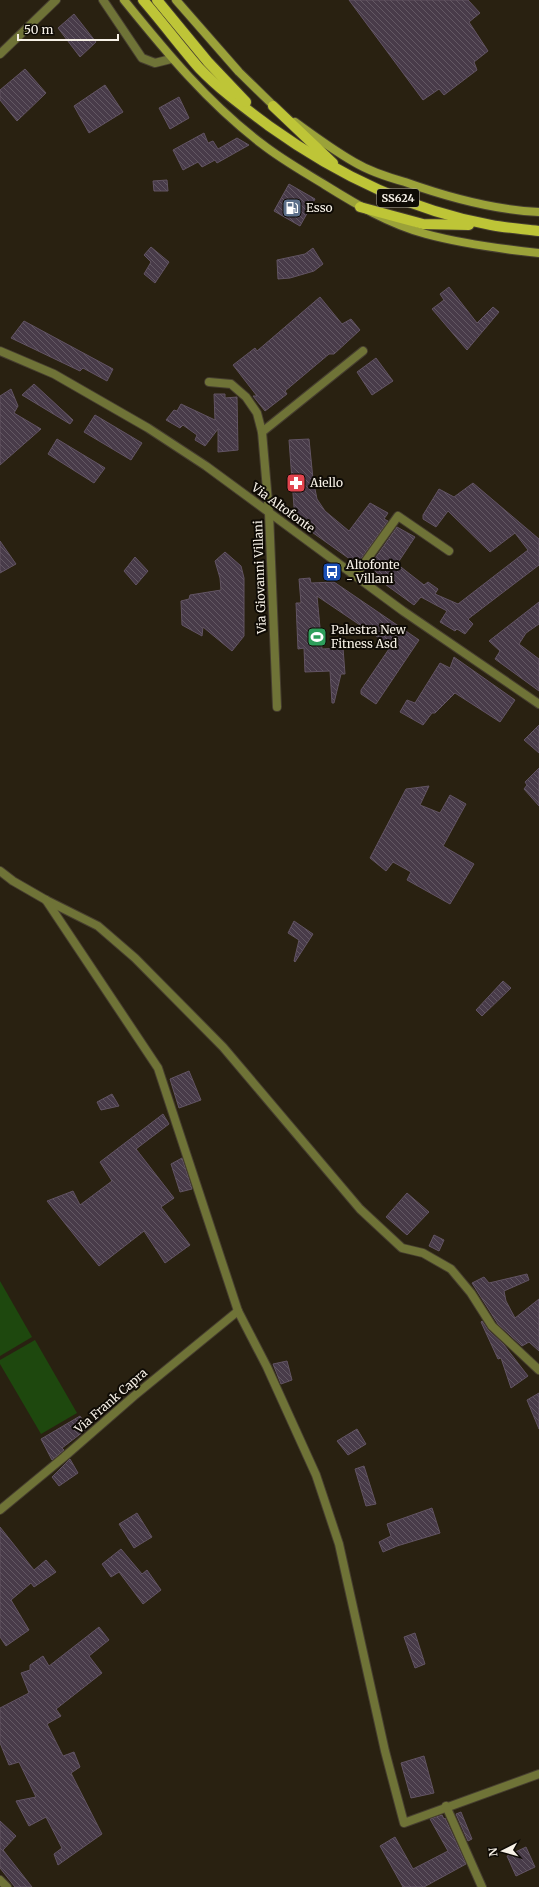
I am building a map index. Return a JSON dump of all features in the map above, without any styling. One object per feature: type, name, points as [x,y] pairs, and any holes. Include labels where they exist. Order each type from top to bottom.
[{"type":"main road","points":[[124,0],[171,59],[224,113],[262,144],[360,207],[386,220],[425,234],[469,244],[539,253]]},
{"type":"main road","name":"SS624","points":[[143,0],[200,68],[224,92],[307,152],[346,175],[371,188],[446,215],[491,225],[539,231]]},
{"type":"main road","name":"SS624","points":[[157,0],[208,62],[271,127]]},
{"type":"main road","points":[[176,0],[204,34],[273,106],[346,175]]},
{"type":"main road","points":[[273,106],[354,162],[379,174],[428,191],[475,202],[523,211],[539,212]]},
{"type":"main road","points":[[360,207],[423,224],[491,225]]},
{"type":"street","points":[[0,54],[56,0]]},
{"type":"street","points":[[103,0],[142,58],[155,63],[171,59]]},
{"type":"street","name":"Via Altofonte","points":[[0,351],[54,374],[148,428],[206,466],[354,576],[539,704]]},
{"type":"street","points":[[262,432],[363,351]]},
{"type":"street","name":"Via Giovanni Villani","points":[[208,382],[231,384],[246,397],[257,413],[262,432],[269,513],[277,707]]},
{"type":"street","points":[[354,576],[398,516],[449,551]]},
{"type":"street","points":[[0,870],[13,881],[46,900],[98,926],[135,958],[224,1047],[360,1209],[402,1248],[423,1253],[451,1269],[471,1294],[492,1326],[539,1370]]},
{"type":"street","points":[[46,900],[158,1068],[238,1311],[267,1367],[316,1476],[339,1544],[385,1751],[404,1823],[446,1806],[539,1774]]},
{"type":"street","name":"Via Frank Capra","points":[[0,1510],[134,1396],[238,1311]]},
{"type":"street","points":[[446,1806],[482,1887]]},
{"type":"street","points":[[0,1880],[7,1887]]},
{"type":"green space","points":[[0,1281],[32,1337],[0,1356]]},
{"type":"green space","points":[[35,1340],[77,1413],[41,1434],[0,1364],[0,1360]]},
{"type":"building","points":[[349,0],[468,0],[480,13],[469,22],[488,51],[474,62],[477,70],[444,95],[439,89],[423,100]]},
{"type":"building","points":[[74,14],[96,42],[80,57],[58,28]]},
{"type":"building","points":[[25,69],[46,93],[17,121],[0,100],[0,90]]},
{"type":"building","points":[[105,85],[123,112],[89,133],[74,106]]},
{"type":"building","points":[[179,97],[189,118],[170,129],[159,108]]},
{"type":"building","points":[[204,133],[208,143],[213,141],[218,149],[237,138],[249,145],[217,163],[215,160],[202,167],[198,162],[183,170],[173,150]]},
{"type":"building","points":[[167,180],[168,191],[154,191],[153,181]]},
{"type":"building","points":[[289,184],[315,199],[300,226],[274,211]]},
{"type":"building","points":[[151,247],[169,262],[155,283],[144,274],[151,262],[144,255]]},
{"type":"building","points":[[313,248],[323,264],[314,271],[290,278],[278,279],[277,260],[305,254]]},
{"type":"building","points":[[449,287],[477,323],[493,307],[499,312],[467,350],[432,309],[444,300],[440,294]]},
{"type":"building","points":[[320,297],[342,324],[351,319],[360,330],[334,354],[329,354],[285,391],[287,394],[265,411],[253,396],[257,396],[233,365],[255,348],[257,351]]},
{"type":"building","points":[[24,321],[113,369],[107,381],[83,368],[80,371],[11,338]]},
{"type":"building","points":[[376,358],[393,381],[372,395],[357,372]]},
{"type":"building","points":[[34,384],[73,420],[70,424],[22,395]]},
{"type":"building","points":[[11,389],[18,406],[14,413],[41,429],[0,465],[0,396]]},
{"type":"building","points":[[214,394],[225,394],[225,398],[237,397],[238,450],[218,452],[218,429],[205,446],[195,440],[197,435],[183,425],[180,428],[166,420],[174,410],[177,411],[181,404],[215,420]]},
{"type":"building","points":[[95,415],[142,443],[131,460],[84,432]]},
{"type":"building","points":[[57,439],[105,468],[94,483],[48,454]]},
{"type":"building","points":[[309,439],[313,479],[317,499],[325,511],[349,531],[370,503],[388,513],[384,519],[388,521],[360,560],[356,558],[354,562],[295,520],[289,440]]},
{"type":"building","points":[[473,483],[539,539],[539,565],[468,619],[473,624],[465,634],[457,629],[455,631],[440,622],[447,611],[421,597],[414,605],[382,582],[384,578],[369,567],[397,527],[415,537],[397,564],[424,585],[428,582],[438,589],[435,594],[458,604],[528,550],[515,533],[490,552],[448,511],[436,527],[423,519],[423,515],[439,489],[454,497]]},
{"type":"building","points":[[0,541],[16,564],[0,573]]},
{"type":"building","points":[[225,552],[241,566],[244,578],[244,636],[232,651],[203,627],[202,636],[182,625],[181,601],[189,599],[190,595],[221,590],[220,578],[215,561]]},
{"type":"building","points":[[135,557],[148,571],[136,585],[124,571]]},
{"type":"building","points":[[310,578],[311,583],[334,582],[419,640],[376,704],[361,694],[361,690],[391,646],[317,596],[322,649],[343,648],[345,674],[341,674],[334,703],[332,703],[330,671],[305,672],[304,648],[298,649],[296,603],[301,603],[299,579]]},
{"type":"building","points":[[539,602],[539,624],[526,633],[519,644],[539,659],[539,691],[495,659],[500,651],[489,641]]},
{"type":"building","points":[[454,657],[515,700],[500,722],[455,693],[435,713],[432,713],[423,725],[400,712],[407,700],[415,703],[440,663],[450,668]]},
{"type":"building","points":[[539,725],[539,753],[524,740]]},
{"type":"building","points":[[539,768],[539,806],[524,789],[527,785],[525,782]]},
{"type":"building","points":[[429,786],[420,805],[440,813],[450,795],[466,804],[443,846],[474,864],[450,904],[407,880],[411,872],[393,862],[386,871],[370,858],[406,789]]},
{"type":"building","points":[[294,921],[313,934],[295,962],[299,940],[288,933]]},
{"type":"building","points":[[503,981],[511,988],[482,1016],[476,1010]]},
{"type":"building","points":[[189,1071],[201,1100],[179,1108],[170,1079]]},
{"type":"building","points":[[112,1094],[119,1106],[101,1110],[97,1102]]},
{"type":"building","points":[[163,1114],[169,1124],[136,1149],[174,1198],[161,1207],[190,1245],[165,1263],[144,1231],[99,1266],[47,1201],[73,1191],[80,1205],[112,1181],[100,1162]]},
{"type":"building","points":[[182,1158],[192,1189],[180,1192],[171,1164]]},
{"type":"building","points":[[407,1193],[429,1212],[407,1235],[386,1217]]},
{"type":"building","points":[[434,1235],[444,1240],[439,1251],[429,1246]]},
{"type":"building","points":[[527,1274],[529,1280],[504,1291],[506,1301],[515,1318],[539,1299],[539,1351],[529,1342],[522,1346],[498,1324],[472,1283],[484,1277],[489,1283]]},
{"type":"building","points":[[482,1321],[488,1330],[504,1345],[528,1376],[511,1388],[501,1358],[498,1359],[481,1322]]},
{"type":"building","points":[[287,1361],[292,1380],[281,1384],[273,1364]]},
{"type":"building","points":[[539,1393],[539,1429],[527,1400]]},
{"type":"building","points":[[80,1416],[88,1428],[62,1448],[64,1450],[52,1460],[41,1439]]},
{"type":"building","points":[[357,1429],[366,1444],[348,1455],[337,1441]]},
{"type":"building","points":[[70,1459],[78,1473],[59,1486],[52,1477]]},
{"type":"building","points":[[364,1466],[376,1504],[366,1506],[355,1469]]},
{"type":"building","points":[[432,1508],[440,1533],[397,1546],[383,1552],[379,1542],[391,1536],[387,1524]]},
{"type":"building","points":[[137,1513],[152,1537],[134,1548],[119,1524]]},
{"type":"building","points":[[0,1527],[34,1570],[46,1560],[56,1572],[34,1587],[31,1583],[11,1600],[29,1630],[6,1646],[0,1637]]},
{"type":"building","points":[[121,1549],[142,1574],[147,1570],[161,1590],[143,1604],[119,1572],[111,1577],[102,1564]]},
{"type":"building","points":[[99,1627],[109,1640],[89,1656],[102,1673],[56,1709],[61,1716],[47,1724],[63,1756],[74,1752],[80,1767],[71,1773],[102,1834],[58,1865],[54,1854],[62,1848],[46,1817],[29,1826],[16,1801],[36,1797],[19,1762],[9,1765],[0,1743],[0,1708],[29,1693],[21,1673],[30,1670],[30,1665],[43,1656],[49,1666]]},
{"type":"building","points":[[415,1633],[425,1664],[415,1668],[404,1637]]},
{"type":"building","points":[[424,1756],[434,1793],[411,1798],[401,1763]]},
{"type":"building","points":[[461,1812],[472,1839],[468,1841],[456,1814]]},
{"type":"building","points":[[442,1815],[444,1819],[445,1818],[466,1864],[424,1887],[403,1887],[380,1846],[395,1837],[413,1869],[448,1851],[430,1819]]},
{"type":"building","points":[[0,1821],[16,1836],[3,1850],[32,1887],[15,1887],[0,1868]]},
{"type":"building","points":[[526,1847],[535,1867],[516,1876],[507,1856]]},
{"type":"place","name":"Esso","points":[[292,208]]},
{"type":"place","name":"Aiello","points":[[296,483]]},
{"type":"place","name":"Altofonte - Villani","points":[[332,572]]},
{"type":"place","name":"Palestra New Fitness Asd","points":[[317,637]]}]
